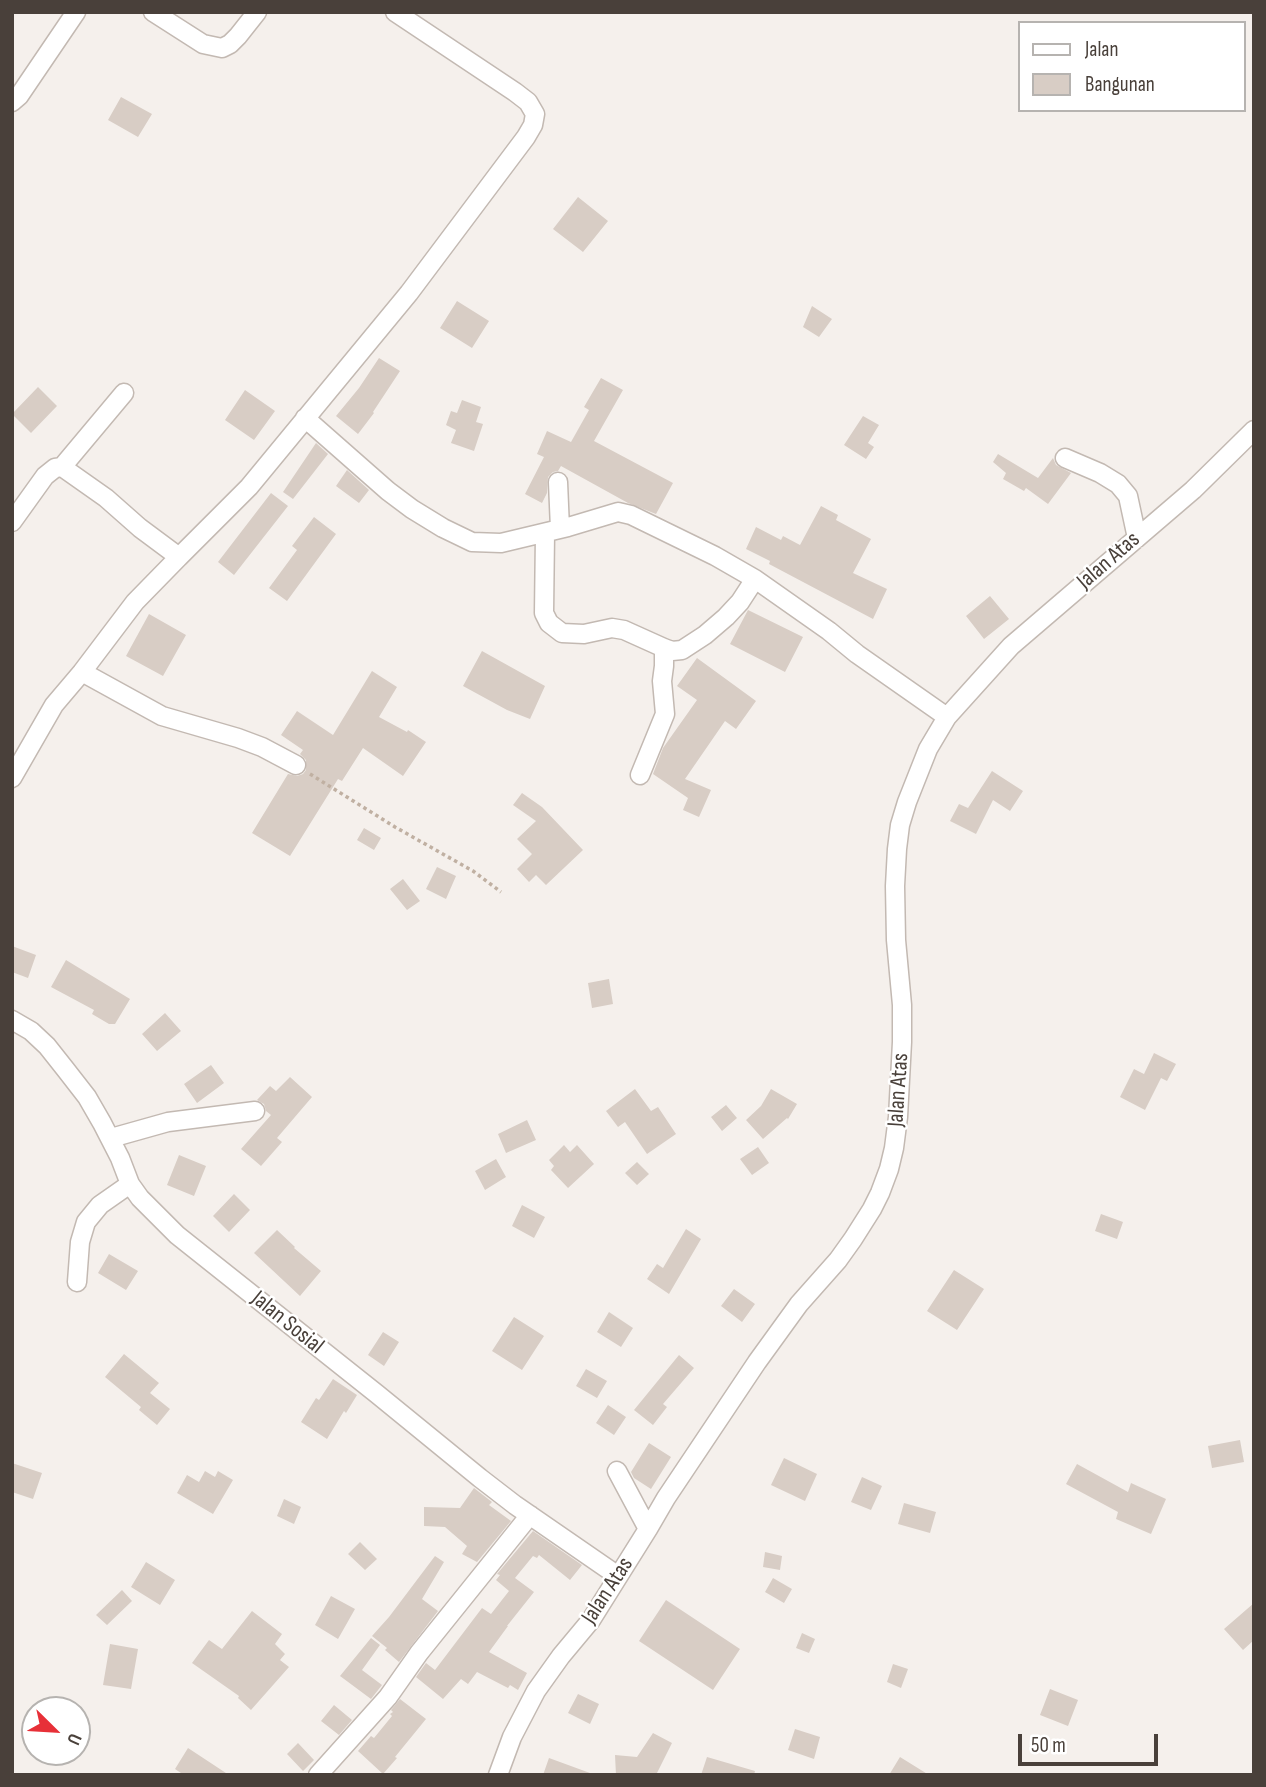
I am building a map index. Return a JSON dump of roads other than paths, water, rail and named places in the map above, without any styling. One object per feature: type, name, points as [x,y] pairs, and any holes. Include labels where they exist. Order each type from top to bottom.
[{"type":"street","points":[[12,102],[19,96],[76,12]]},
{"type":"street","points":[[153,12],[203,44],[222,48],[238,36],[257,12]]},
{"type":"street","points":[[12,778],[54,705],[135,602],[249,487],[409,293],[533,125],[535,114],[528,102],[395,12]]},
{"type":"street","points":[[12,522],[45,476],[55,468],[62,467],[124,393]]},
{"type":"street","points":[[305,418],[412,509],[472,542],[501,543],[552,532],[618,512],[631,515],[697,546],[755,579],[947,717]]},
{"type":"street","name":"Jalan Atas","points":[[498,1775],[512,1737],[536,1691],[591,1620],[673,1487],[749,1373],[799,1304],[853,1239],[880,1193],[894,1147],[902,1042],[902,1005],[896,940],[897,849],[901,825],[928,750],[947,717],[1011,646],[1193,491],[1254,430]]},
{"type":"street","points":[[1065,458],[1118,484],[1128,496],[1137,538]]},
{"type":"street","points":[[62,467],[106,498],[179,557]]},
{"type":"street","points":[[558,482],[544,613],[554,629],[562,633],[573,635],[612,628],[624,630],[664,649],[682,650],[699,640],[740,602],[755,579]]},
{"type":"street","points":[[640,775],[665,714],[662,681],[664,649]]},
{"type":"street","points":[[82,672],[162,716],[238,738],[296,765]]},
{"type":"street","name":"Jalan Sosial","points":[[12,1020],[47,1046],[87,1097],[111,1138],[130,1184],[140,1198],[177,1235],[480,1478],[618,1576]]},
{"type":"street","points":[[111,1138],[168,1122],[255,1111]]},
{"type":"street","points":[[77,1282],[80,1242],[86,1222],[100,1205],[130,1184]]},
{"type":"street","points":[[617,1471],[649,1529]]},
{"type":"street","points":[[317,1775],[388,1697],[419,1653],[530,1515]]}]
